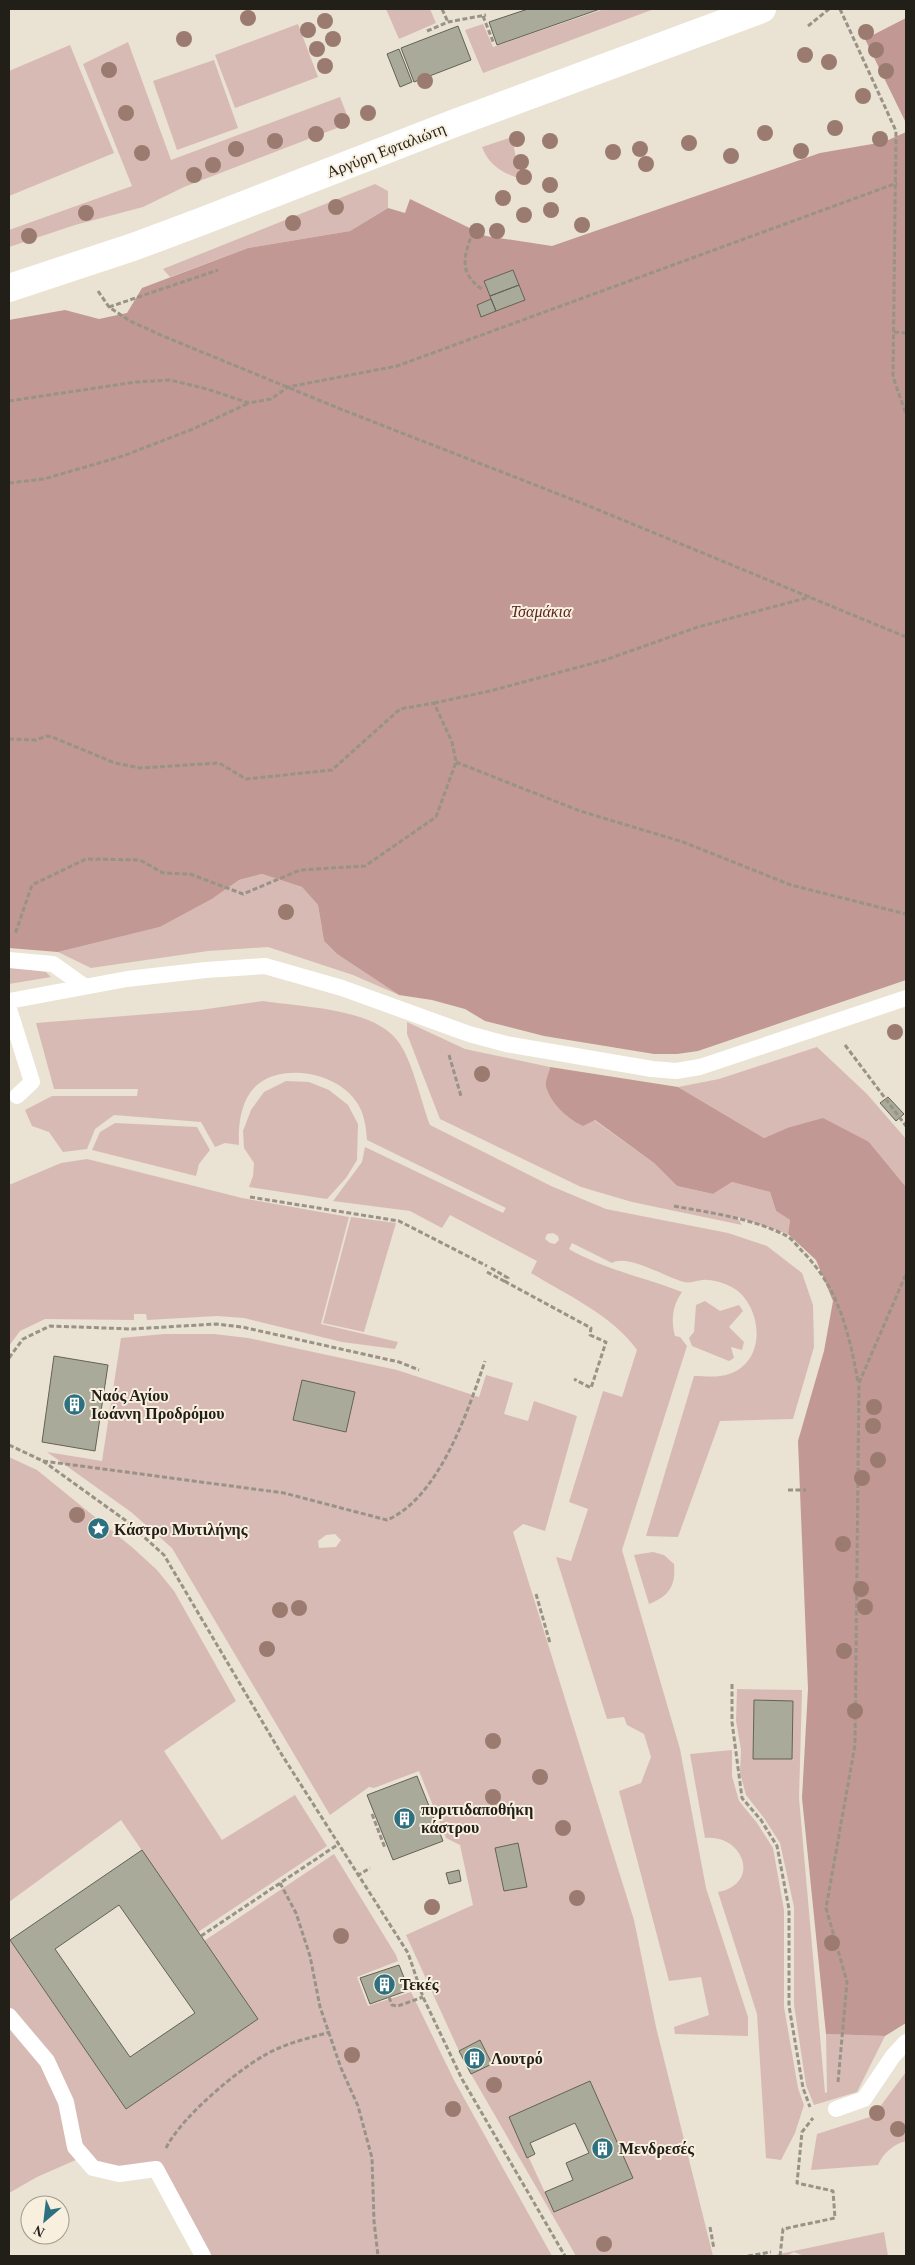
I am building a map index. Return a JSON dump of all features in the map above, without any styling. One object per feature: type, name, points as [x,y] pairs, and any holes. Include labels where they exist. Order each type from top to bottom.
[{"type":"street","name":"Αργύρη Εφταλιώτη","points":[[9,288],[184,229],[455,123],[762,9]]},
{"type":"lane","points":[[9,960],[53,964],[84,986]]},
{"type":"lane","points":[[9,1001],[84,986],[206,970],[265,966],[342,988],[442,1025],[524,1048],[676,1071],[700,1067],[906,998]]},
{"type":"lane","points":[[9,1009],[32,1082],[17,1096]]},
{"type":"lane","points":[[9,2016],[47,2061],[68,2109],[75,2147],[93,2168],[119,2174],[156,2169],[203,2256]]},
{"type":"lane","points":[[836,2109],[864,2099],[893,2056],[906,2042]]},
{"type":"path","points":[[442,9],[448,22]]},
{"type":"path","points":[[808,26],[829,9]]},
{"type":"path","points":[[840,9],[896,131],[897,183],[893,377],[906,414]]},
{"type":"path","points":[[427,31],[448,22],[485,15],[494,44]]},
{"type":"path","points":[[9,483],[44,479],[123,456],[193,429],[249,403],[272,399],[288,387],[397,366],[897,183]]},
{"type":"path","points":[[475,224],[464,261],[470,279],[483,290]]},
{"type":"path","points":[[109,307],[218,270]]},
{"type":"path","points":[[99,292],[109,307],[130,321],[163,336],[572,498],[906,637]]},
{"type":"path","points":[[894,332],[906,333]]},
{"type":"path","points":[[9,400],[136,382],[170,380],[207,388],[249,403]]},
{"type":"path","points":[[9,739],[36,740],[47,736],[52,737],[114,764],[140,768],[220,764],[246,779],[332,770],[400,709],[490,691],[605,660],[698,627],[810,597]]},
{"type":"path","points":[[15,937],[32,885],[86,859],[140,860],[164,874],[190,874],[243,894],[300,870],[364,866],[436,817],[456,762],[452,742],[434,703]]},
{"type":"path","points":[[456,762],[580,810],[682,842],[790,885],[906,914]]},
{"type":"path","points":[[829,1024],[906,1126]]},
{"type":"path","points":[[442,1025],[453,1074],[461,1096]]},
{"type":"path","points":[[250,1197],[399,1221],[489,1267],[508,1278],[506,1282]]},
{"type":"path","points":[[674,1206],[738,1218],[787,1236],[814,1263],[833,1293],[850,1333],[859,1383],[855,1745],[826,1908],[847,1982],[836,2109],[813,2117],[802,2132],[797,2183],[833,2191],[835,2218],[784,2229],[780,2256]]},
{"type":"path","points":[[486,1272],[591,1328],[590,1335],[606,1342],[591,1388],[574,1379]]},
{"type":"path","points":[[859,1383],[906,1274]]},
{"type":"path","points":[[9,1358],[23,1339],[50,1326],[132,1329],[216,1324],[242,1327],[371,1356],[419,1370]]},
{"type":"path","points":[[43,1461],[284,1493],[387,1520],[401,1514],[428,1484],[453,1445],[485,1361]]},
{"type":"path","points":[[9,1445],[43,1461],[125,1520],[164,1555],[337,1845],[408,1953],[422,1997],[462,2079],[565,2256]]},
{"type":"path","points":[[788,1490],[806,1490]]},
{"type":"path","points":[[536,1594],[550,1643]]},
{"type":"path","points":[[732,1684],[732,1722],[742,1798],[761,1820],[776,1846],[789,1909],[789,2006],[803,2088],[813,2117]]},
{"type":"path","points":[[372,1814],[385,1848]]},
{"type":"path","points":[[201,1936],[337,1845]]},
{"type":"path","points":[[357,1876],[370,1868]]},
{"type":"path","points":[[280,1883],[296,1913],[310,1956],[320,2007],[341,2068],[358,2106],[372,2158],[374,2221],[378,2256]]},
{"type":"path","points":[[389,1997],[392,2005],[398,2006],[422,1997]]},
{"type":"path","points":[[156,2169],[171,2137],[198,2107],[239,2073],[277,2048],[330,2032]]},
{"type":"path","points":[[710,2226],[714,2249]]},
{"type":"path","points":[[748,2256],[771,2252]]},
{"type":"shaded area","points":[[386,9],[430,9],[436,23],[399,39]]},
{"type":"shaded area","points":[[604,9],[654,9],[483,73],[465,30],[483,24],[493,47]]},
{"type":"shaded area","points":[[298,24],[318,77],[235,108],[215,55]]},
{"type":"shaded area","points":[[128,42],[171,160],[340,97],[350,123],[184,187],[143,207],[75,225],[9,247],[9,230],[132,186],[83,64]]},
{"type":"shaded area","points":[[70,45],[114,153],[9,196],[9,71]]},
{"type":"shaded area","points":[[214,60],[238,128],[177,150],[153,81]]},
{"type":"shaded area","points":[[512,137],[520,179],[496,167],[488,159],[482,147]]},
{"type":"shaded area","points":[[375,184],[388,191],[388,208],[350,231],[248,248],[170,277],[163,269]]},
{"type":"shaded area","points":[[262,874],[302,887],[318,905],[324,941],[337,954],[399,995],[353,975],[268,947],[208,951],[91,968],[58,952],[160,927],[212,899],[239,880]]},
{"type":"shaded area","points":[[9,967],[46,972],[51,977],[9,984]]},
{"type":"shaded area","points":[[263,1001],[335,1011],[371,1021],[386,1029],[402,1048],[412,1069],[430,1125],[551,1186],[606,1209],[728,1233],[767,1246],[802,1273],[813,1305],[814,1347],[793,1419],[720,1421],[678,1537],[646,1536],[694,1376],[720,1376],[741,1368],[749,1359],[754,1349],[756,1324],[753,1312],[739,1292],[724,1283],[704,1280],[684,1282],[627,1261],[612,1263],[572,1243],[569,1249],[611,1268],[682,1292],[674,1308],[673,1325],[675,1336],[680,1337],[687,1346],[622,1550],[680,1749],[706,1888],[748,2017],[748,2036],[675,2034],[674,2027],[709,2015],[701,1977],[669,1981],[619,1791],[641,1783],[651,1757],[644,1734],[627,1725],[624,1717],[607,1719],[556,1557],[571,1561],[588,1509],[569,1502],[603,1391],[622,1397],[637,1350],[615,1326],[602,1316],[531,1273],[537,1261],[450,1215],[442,1228],[410,1211],[333,1201],[362,1162],[365,1147],[503,1213],[506,1208],[367,1140],[364,1119],[358,1104],[347,1091],[324,1078],[298,1073],[284,1074],[261,1082],[249,1094],[242,1110],[239,1145],[225,1143],[215,1147],[201,1122],[114,1115],[95,1129],[87,1149],[63,1152],[49,1132],[32,1126],[25,1110],[52,1096],[137,1096],[138,1089],[54,1089],[36,1023],[200,1010]],"holes":[[[553,1233],[558,1236],[559,1240],[555,1244],[545,1239],[547,1234]]]},
{"type":"shaded area","points":[[407,1022],[465,1049],[550,1067],[546,1085],[583,1125],[594,1120],[654,1163],[677,1186],[713,1194],[732,1182],[770,1192],[776,1211],[790,1220],[788,1234],[737,1217],[742,1225],[632,1202],[581,1187],[440,1119],[407,1034]]},
{"type":"shaded area","points":[[817,1047],[867,1094],[906,1139],[906,1187],[869,1142],[787,1128],[764,1138],[678,1087],[719,1079]]},
{"type":"shaded area","points":[[286,1081],[309,1082],[329,1090],[348,1105],[358,1124],[357,1160],[346,1178],[327,1199],[249,1187],[253,1176],[254,1163],[244,1148],[243,1131],[251,1110],[264,1092]]},
{"type":"shaded area","points":[[115,1123],[197,1127],[210,1150],[199,1164],[196,1176],[92,1150],[100,1132]]},
{"type":"shaded area","points":[[87,1159],[242,1198],[349,1217],[321,1324],[398,1342],[395,1349],[342,1342],[244,1318],[217,1316],[147,1320],[146,1314],[134,1314],[134,1320],[45,1319],[20,1331],[9,1346],[9,1185],[61,1163]]},
{"type":"shaded area","points":[[351,1217],[396,1223],[364,1332],[323,1323]]},
{"type":"shaded area","points":[[705,1301],[720,1311],[739,1305],[743,1311],[729,1327],[744,1342],[742,1350],[731,1347],[734,1358],[729,1361],[692,1346],[689,1338],[694,1332],[696,1305]]},
{"type":"shaded area","points":[[164,1334],[214,1334],[248,1338],[397,1370],[479,1397],[486,1375],[513,1383],[504,1414],[528,1421],[534,1401],[577,1416],[545,1531],[523,1524],[513,1532],[634,1920],[656,2027],[713,2256],[576,2256],[471,2074],[491,2064],[459,2051],[406,1935],[473,1905],[460,1845],[446,1838],[419,1771],[374,1788],[369,1787],[330,1815],[172,1548],[131,1512],[47,1452],[102,1461],[121,1338]],"holes":[[[335,1534],[341,1540],[336,1547],[319,1548],[318,1541],[326,1535]],[[590,2082],[632,2178],[554,2212],[510,2117]]]},
{"type":"shaded area","points":[[9,1457],[37,1470],[133,1548],[157,1570],[174,1591],[236,1701],[164,1751],[222,1840],[295,1795],[327,1846],[198,1932],[121,1820],[9,1902]]},
{"type":"shaded area","points":[[653,1552],[664,1555],[674,1564],[674,1578],[666,1594],[649,1604],[634,1555]]},
{"type":"shaded area","points":[[737,1689],[802,1690],[799,1798],[825,2093],[827,2092],[826,2034],[885,2036],[857,2092],[814,2105],[806,2085],[794,2005],[794,1907],[780,1843],[746,1795],[740,1773],[741,1750],[736,1721]]},
{"type":"shaded area","points":[[732,1750],[732,1776],[739,1801],[757,1823],[773,1848],[784,1910],[784,2007],[798,2088],[804,2105],[795,2133],[781,2160],[766,2158],[757,2014],[718,1892],[732,1887],[740,1879],[743,1870],[742,1860],[729,1843],[718,1839],[705,1838],[690,1754]]},
{"type":"shaded area","points":[[334,1854],[398,1961],[357,1977],[368,2006],[411,1992],[455,2082],[552,2256],[210,2256],[158,2163],[119,2168],[97,2161],[83,2145],[76,2121],[9,2009],[9,1939],[126,2109],[258,2019],[204,1941]]},
{"type":"shaded area","points":[[9,2024],[37,2056],[55,2087],[78,2159],[37,2177],[9,2193]]},
{"type":"shaded area","points":[[906,2072],[906,2141],[897,2144],[889,2150],[878,2165],[811,2170],[817,2134],[873,2116]]},
{"type":"shaded area","points":[[884,2232],[888,2256],[804,2256],[794,2252],[787,2256],[770,2256]]},
{"type":"green space","points":[[906,18],[906,123],[865,39]]},
{"type":"green space","name":"Τσαμάκια","points":[[906,132],[906,980],[698,1051],[677,1054],[654,1054],[544,1036],[485,1021],[465,1009],[432,1000],[399,995],[337,954],[324,941],[318,905],[302,887],[262,874],[239,880],[212,899],[160,927],[58,952],[9,948],[9,320],[65,310],[99,319],[127,313],[142,288],[248,248],[350,231],[388,208],[405,213],[410,199],[486,236],[552,246],[820,153],[884,142]]},
{"type":"green space","points":[[550,1067],[678,1087],[764,1138],[787,1128],[823,1118],[869,1142],[906,1187],[906,2023],[885,2036],[826,2034],[802,1798],[808,1689],[798,1441],[824,1351],[833,1301],[816,1260],[788,1234],[790,1220],[776,1211],[770,1192],[732,1182],[713,1194],[677,1186],[654,1163],[595,1120],[583,1126],[560,1110],[551,1098],[546,1086]]},
{"type":"building","points":[[528,9],[600,9],[497,45],[489,22]]},
{"type":"building","points":[[458,26],[471,60],[414,82],[401,48]]},
{"type":"building","points":[[399,49],[412,82],[400,87],[387,54]]},
{"type":"building","points":[[513,270],[519,285],[490,296],[484,281]]},
{"type":"building","points":[[519,285],[525,300],[496,311],[490,296]]},
{"type":"building","points":[[491,299],[496,311],[481,317],[477,305]]},
{"type":"building","points":[[888,1097],[904,1114],[896,1121],[880,1103]]},
{"type":"building","name":"Ναός Αγίου Ιωάννη Προδρόμου","points":[[54,1356],[108,1365],[95,1451],[42,1442]]},
{"type":"building","points":[[302,1380],[355,1392],[346,1432],[293,1420]]},
{"type":"building","points":[[754,1700],[793,1701],[792,1759],[753,1759]]},
{"type":"building","name":"πυριτιδαποθήκη κάστρου","points":[[417,1776],[443,1841],[393,1860],[367,1795]]},
{"type":"building","points":[[518,1843],[527,1887],[504,1891],[495,1848]]},
{"type":"building","points":[[142,1850],[258,2019],[126,2109],[10,1940]],"holes":[[[119,1905],[195,2013],[130,2057],[55,1949]]]},
{"type":"building","points":[[459,1870],[461,1881],[449,1884],[446,1873]]},
{"type":"building","name":"Τεκές","points":[[399,1965],[409,1990],[370,2004],[360,1978]]},
{"type":"building","name":"Λουτρό","points":[[480,2040],[492,2064],[471,2074],[459,2051]]},
{"type":"building","name":"Μενδρεσές","points":[[590,2081],[633,2178],[554,2212],[545,2192],[573,2180],[566,2163],[589,2153],[575,2123],[530,2143],[535,2154],[527,2158],[509,2117]]},
{"type":"place","name":"Ναός Αγίου Ιωάννη Προδρόμου","points":[[75,1404]]},
{"type":"place","name":"Κάστρο Μυτιλήνης","points":[[98,1529]]},
{"type":"place","name":"πυριτιδαποθήκη κάστρου","points":[[405,1818]]},
{"type":"place","name":"Τεκές","points":[[384,1984]]},
{"type":"place","name":"Λουτρό","points":[[475,2058]]},
{"type":"place","name":"Μενδρεσές","points":[[603,2148]]}]
